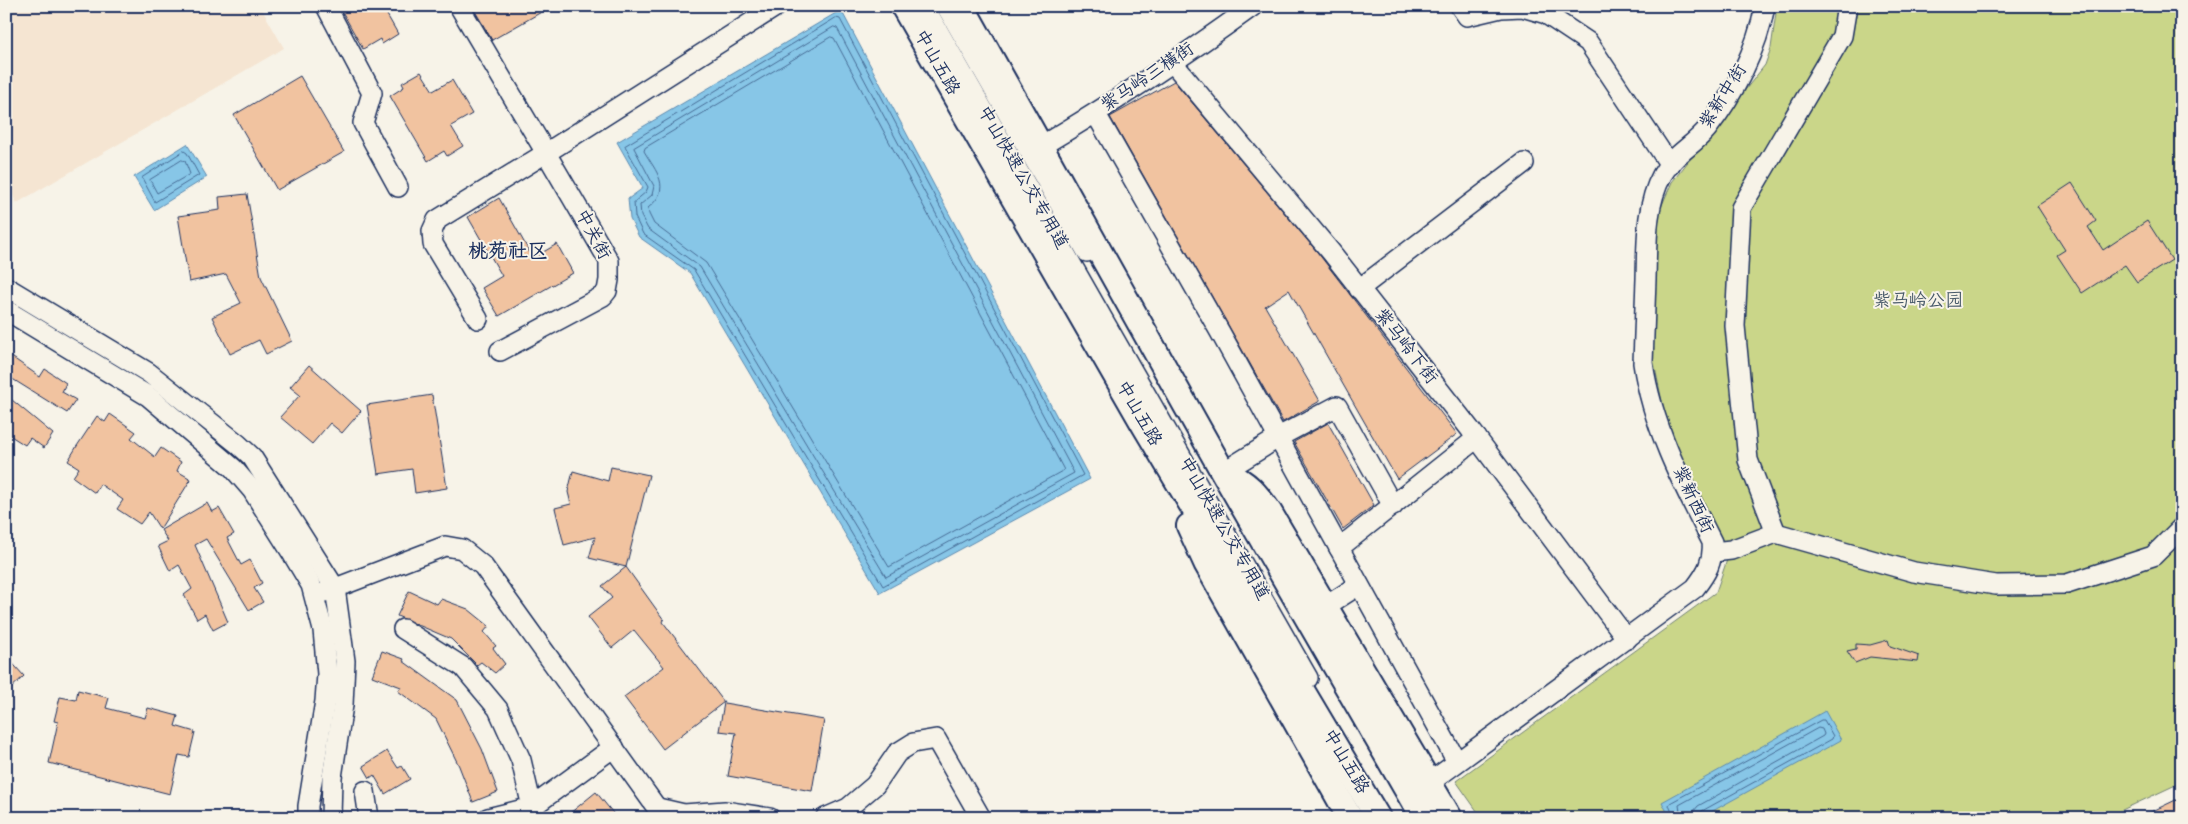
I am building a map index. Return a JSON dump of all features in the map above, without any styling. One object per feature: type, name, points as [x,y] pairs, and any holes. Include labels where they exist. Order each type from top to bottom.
[{"type":"main road","name":"中山五路","points":[[903,6],[1184,492],[1378,818]]},
{"type":"main road","points":[[962,6],[1223,472],[1423,818]]},
{"type":"main road","points":[[1223,472],[1242,480],[1256,492],[1270,513],[1450,818]]},
{"type":"main road","points":[[1184,492],[1188,522],[1198,547],[1350,818]]},
{"type":"street","points":[[326,6],[372,93],[363,123],[398,187]]},
{"type":"street","name":"中关街","points":[[460,6],[609,261],[607,291],[603,296],[500,351]]},
{"type":"street","points":[[478,319],[433,244],[432,231],[437,220],[777,6]]},
{"type":"street","name":"中山快速公交专用道","points":[[924,6],[1388,818]]},
{"type":"street","name":"中山快速公交专用道","points":[[946,6],[1410,818]]},
{"type":"street","name":"紫马岭三横街","points":[[1041,146],[1096,114],[1173,63],[1253,6]]},
{"type":"street","points":[[1460,6],[1467,16],[1501,8],[1522,7],[1546,14],[1588,42],[1666,170]]},
{"type":"street","name":"紫新中街","points":[[1666,170],[1682,151],[1706,130],[1726,100],[1744,68],[1762,22],[1765,6]]},
{"type":"street","points":[[1776,533],[1748,460],[1735,326],[1741,208],[1842,36],[1846,6]]},
{"type":"street","name":"紫马岭下街","points":[[1173,63],[1360,289],[1477,438],[1627,639]]},
{"type":"street","points":[[1096,114],[1220,332],[1457,762]]},
{"type":"street","points":[[1360,289],[1524,164]]},
{"type":"street","name":"紫新西街","points":[[1429,782],[1695,588],[1705,575],[1713,552],[1712,542],[1693,505],[1660,431],[1650,400],[1643,363],[1648,231],[1654,193],[1666,170]]},
{"type":"street","points":[[6,286],[149,373],[238,444],[252,457],[336,588],[345,661],[343,705],[332,777],[331,818]]},
{"type":"street","points":[[6,310],[148,396],[233,468],[252,490],[311,585],[322,630],[327,674],[325,701],[309,796],[308,818]]},
{"type":"street","points":[[1223,472],[1286,433],[1337,406],[1392,506]]},
{"type":"street","points":[[1339,548],[1477,438]]},
{"type":"street","points":[[1713,552],[1731,550],[1776,533],[1914,572],[1996,585],[2068,584],[2154,556],[2182,527]]},
{"type":"street","points":[[314,596],[445,546],[462,549],[483,566],[661,813],[684,814],[725,810],[770,818]]},
{"type":"street","points":[[1326,606],[1359,585]]},
{"type":"street","points":[[403,629],[463,667],[498,709],[521,760],[535,812]]},
{"type":"street","points":[[826,818],[848,808],[875,785],[897,753],[912,742],[936,739],[981,818]]},
{"type":"street","points":[[488,818],[535,812],[614,747]]},
{"type":"street","points":[[365,792],[369,818]]},
{"type":"shaded area","points":[[6,6],[260,6],[284,48],[17,203],[6,184]]},
{"type":"green space","name":"紫马岭公园","points":[[1777,6],[2182,6],[2182,782],[2105,818],[1482,818],[1456,781],[1716,592],[1729,554],[1704,513],[1668,430],[1653,358],[1655,221],[1672,182],[1765,65],[1771,48]]},
{"type":"water","points":[[841,10],[1090,479],[880,593],[690,273],[639,237],[630,219],[628,199],[643,188],[617,142]]},
{"type":"water","points":[[187,144],[207,177],[154,210],[134,177]]},
{"type":"water","points":[[1825,711],[1841,740],[1700,818],[1670,818],[1662,802]]},
{"type":"building","points":[[339,6],[382,6],[398,34],[382,44],[380,39],[363,49]]},
{"type":"building","points":[[472,6],[552,6],[492,40]]},
{"type":"building","points":[[421,72],[433,91],[452,80],[472,114],[451,126],[463,146],[447,156],[444,151],[428,161],[390,96],[404,87],[402,83]]},
{"type":"building","points":[[300,76],[344,152],[277,190],[234,115]]},
{"type":"building","points":[[1174,81],[1318,253],[1457,434],[1397,479],[1289,290],[1265,306],[1320,401],[1283,422],[1110,117]]},
{"type":"building","points":[[2072,183],[2096,221],[2088,227],[2103,250],[2147,221],[2172,260],[2137,282],[2125,265],[2082,293],[2057,255],[2065,250],[2037,206]]},
{"type":"building","points":[[247,194],[261,277],[292,341],[266,354],[259,340],[230,354],[212,317],[241,303],[226,274],[189,282],[178,216],[220,210],[219,197]]},
{"type":"building","points":[[499,198],[533,258],[557,244],[573,273],[499,316],[482,288],[502,276],[468,217]]},
{"type":"building","points":[[6,353],[40,377],[45,369],[66,383],[62,392],[76,400],[67,413],[6,375]]},
{"type":"building","points":[[309,365],[361,411],[342,433],[330,423],[312,444],[280,417],[300,395],[290,387]]},
{"type":"building","points":[[6,395],[53,434],[44,448],[30,438],[25,445],[6,433]]},
{"type":"building","points":[[432,395],[447,488],[415,493],[412,469],[378,474],[367,405]]},
{"type":"building","points":[[110,414],[136,432],[131,438],[155,457],[161,448],[181,462],[177,471],[191,479],[160,529],[149,512],[140,524],[117,509],[123,500],[100,484],[95,493],[73,477],[79,468],[68,461],[97,416],[105,422]]},
{"type":"building","points":[[1328,423],[1374,505],[1343,529],[1294,442]]},
{"type":"building","points":[[611,467],[649,475],[626,567],[589,558],[595,537],[564,545],[555,508],[571,504],[568,492],[573,471],[608,481]]},
{"type":"building","points":[[207,503],[212,512],[219,508],[234,534],[227,538],[241,565],[250,560],[262,583],[254,588],[263,602],[249,610],[206,539],[195,545],[228,622],[213,630],[205,614],[197,619],[184,595],[192,589],[179,565],[170,571],[158,546],[168,541],[161,530]]},
{"type":"building","points":[[626,567],[664,620],[663,622],[724,702],[663,749],[624,697],[664,667],[634,630],[612,648],[588,617],[612,598],[602,586]]},
{"type":"building","points":[[409,591],[437,604],[441,599],[468,609],[489,626],[484,632],[496,646],[493,648],[505,664],[495,673],[481,662],[477,665],[451,639],[397,616]]},
{"type":"building","points":[[1888,640],[1890,646],[1919,656],[1918,662],[1870,657],[1855,663],[1847,651],[1856,649],[1856,644],[1870,645]]},
{"type":"building","points":[[382,651],[404,659],[403,661],[457,700],[482,749],[498,792],[473,802],[459,766],[436,719],[398,691],[401,687],[372,676]]},
{"type":"building","points":[[6,656],[24,676],[6,693]]},
{"type":"building","points":[[78,690],[109,698],[106,708],[145,718],[148,708],[178,716],[175,726],[195,732],[189,757],[179,755],[170,794],[49,763],[58,722],[54,721],[60,697],[76,700]]},
{"type":"building","points":[[724,703],[824,720],[812,791],[728,776],[736,733],[719,731]]},
{"type":"building","points":[[387,751],[398,768],[402,766],[410,779],[385,794],[374,775],[370,778],[363,766]]},
{"type":"building","points":[[596,792],[617,818],[564,818]]},
{"type":"building","points":[[2182,797],[2182,818],[2138,818]]},
{"type":"district","name":"桃苑社区","points":[[508,252]]}]
